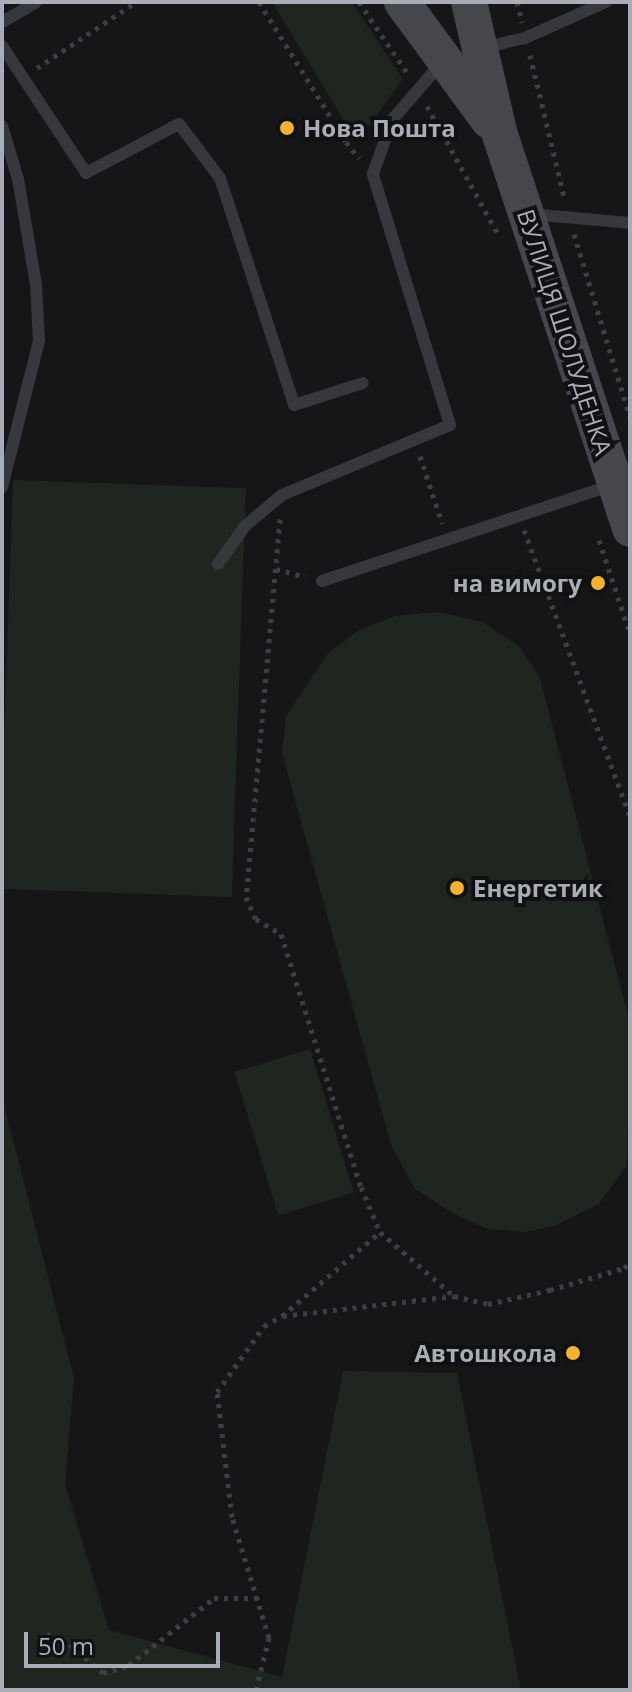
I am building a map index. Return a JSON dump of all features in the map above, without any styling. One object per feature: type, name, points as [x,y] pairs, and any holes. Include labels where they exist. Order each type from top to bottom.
[{"type":"main road","name":"ВУЛИЦЯ ШОЛУДЕНКА","points":[[402,2],[500,135]]},
{"type":"main road","name":"ВУЛИЦЯ ШОЛУДЕНКА","points":[[469,2],[500,135],[527,214],[600,489],[630,529]]},
{"type":"lane","points":[[2,22],[36,2]]},
{"type":"lane","points":[[479,48],[525,38],[587,6],[606,2]]},
{"type":"lane","points":[[2,46],[86,173],[179,124],[220,178],[294,405],[363,383]]},
{"type":"lane","points":[[218,564],[245,526],[282,495],[450,425],[373,174],[392,120],[444,60]]},
{"type":"lane","points":[[2,126],[18,179],[36,284],[39,341],[2,487]]},
{"type":"lane","points":[[527,214],[630,223]]},
{"type":"lane","points":[[322,581],[600,489]]},
{"type":"path","points":[[22,77],[136,2]]},
{"type":"path","points":[[259,2],[346,142],[373,174]]},
{"type":"path","points":[[359,2],[418,89],[503,249]]},
{"type":"path","points":[[415,440],[447,539]]},
{"type":"path","points":[[600,489],[630,634]]},
{"type":"path","points":[[282,495],[246,897],[256,919],[281,934],[361,1187],[380,1232],[454,1296]]},
{"type":"path","points":[[520,518],[630,817]]},
{"type":"path","points":[[275,569],[322,581]]},
{"type":"path","points":[[256,1690],[269,1638],[232,1517],[217,1392],[264,1326],[282,1316],[380,1232]]},
{"type":"path","points":[[282,1316],[454,1296],[488,1304],[565,1286],[624,1268],[630,1263]]},
{"type":"path","points":[[47,1634],[62,1638],[103,1673],[129,1665],[214,1598],[258,1598]]},
{"type":"shaded area","points":[[272,2],[352,2],[403,79],[357,142]]},
{"type":"shaded area","points":[[13,480],[246,488],[232,897],[2,889],[2,795]]},
{"type":"shaded area","name":"Енергетик","points":[[437,612],[483,622],[519,646],[540,678],[630,1023],[627,1165],[599,1204],[554,1226],[525,1232],[487,1229],[454,1214],[415,1189],[391,1145],[282,753],[286,716],[328,653],[361,629],[395,616]]},
{"type":"shaded area","points":[[310,1049],[354,1192],[278,1216],[234,1072]]},
{"type":"shaded area","points":[[2,1097],[74,1378],[65,1484],[109,1630],[282,1677],[343,1371],[457,1373],[521,1690],[2,1690]]},
{"type":"place","name":"Нова Пошта","points":[[287,128]]},
{"type":"place","name":"на вимогу","points":[[598,583]]},
{"type":"place","name":"Енергетик","points":[[457,888]]},
{"type":"place","name":"Автошкола","points":[[573,1353]]}]
